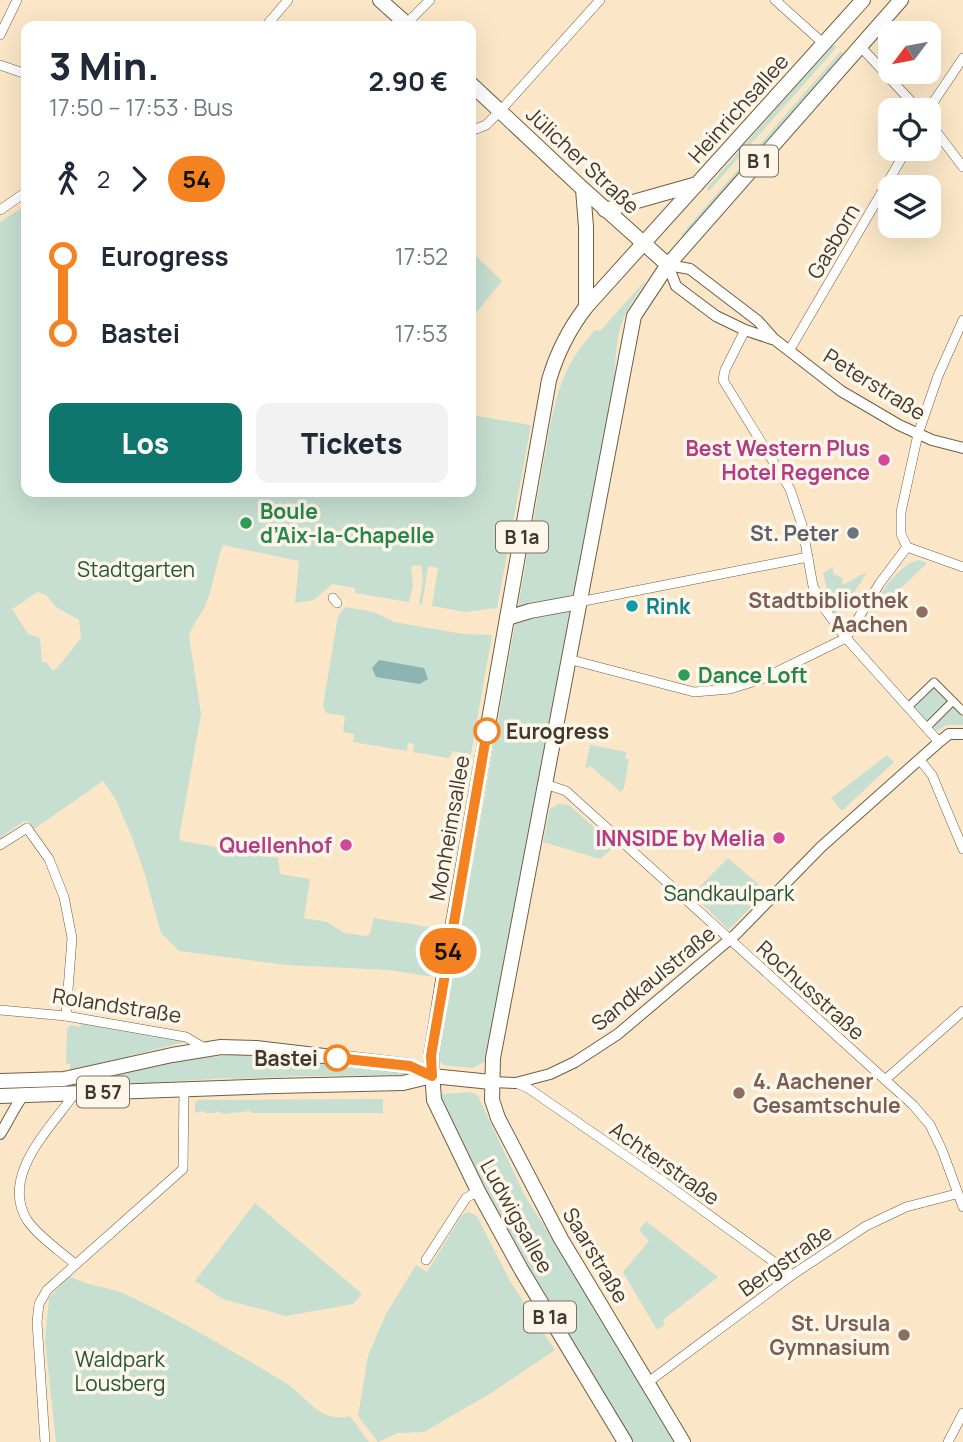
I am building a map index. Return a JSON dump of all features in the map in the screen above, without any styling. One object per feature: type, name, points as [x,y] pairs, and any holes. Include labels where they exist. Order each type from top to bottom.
[{"type":"main road","points":[[380,0],[404,21]]},
{"type":"main road","name":"Heinrichsallee","points":[[643,244],[863,0]]},
{"type":"main road","name":"B 1","points":[[668,265],[901,0]]},
{"type":"main road","name":"Jülicher Straße","points":[[476,89],[583,190],[668,265]]},
{"type":"main road","points":[[605,210],[698,183]]},
{"type":"main road","points":[[583,190],[586,307]]},
{"type":"main road","name":"Monheimsallee","points":[[432,1076],[431,1056],[442,987],[549,380],[562,344],[586,307],[643,244]]},
{"type":"main road","name":"B 1a","points":[[491,1082],[493,1058],[631,329],[634,316],[668,265]]},
{"type":"main road","points":[[507,618],[579,602]]},
{"type":"main road","name":"Rolandstraße","points":[[206,1049],[256,1048],[410,1066],[432,1076]]},
{"type":"main road","name":"B 57","points":[[0,1081],[87,1076],[206,1049]]},
{"type":"main road","name":"B 57","points":[[0,1097],[403,1083],[432,1076],[491,1082]]},
{"type":"main road","name":"Ludwigsallee","points":[[432,1076],[434,1100],[478,1191],[522,1271],[625,1442]]},
{"type":"main road","name":"Saarstraße","points":[[491,1082],[495,1111],[532,1187],[683,1442]]},
{"type":"street","points":[[0,35],[17,0]]},
{"type":"street","points":[[270,21],[288,0]]},
{"type":"street","points":[[412,21],[430,0]]},
{"type":"street","points":[[476,129],[486,125],[500,111],[600,0]]},
{"type":"street","points":[[775,0],[824,44]]},
{"type":"street","points":[[860,46],[908,98]]},
{"type":"street","points":[[936,98],[963,58]]},
{"type":"street","points":[[0,65],[21,72]]},
{"type":"street","points":[[941,138],[963,167]]},
{"type":"street","name":"Gasborn","points":[[789,351],[900,161]]},
{"type":"street","points":[[2,206],[21,195]]},
{"type":"street","name":"Peterstraße","points":[[668,265],[676,286],[716,316],[774,339]]},
{"type":"street","name":"Peterstraße","points":[[668,265],[690,269],[758,321],[774,339],[841,391],[899,425],[963,449]]},
{"type":"street","points":[[963,320],[937,376],[918,434],[900,522],[901,534],[907,547],[963,567]]},
{"type":"street","points":[[746,330],[720,377],[790,489],[802,525],[813,586],[846,638],[939,742],[949,734],[963,734]]},
{"type":"street","points":[[568,659],[694,692],[730,689],[762,679],[846,638],[880,583],[907,547]]},
{"type":"street","points":[[579,602],[808,558]]},
{"type":"street","points":[[908,707],[934,682],[963,711]]},
{"type":"street","points":[[926,728],[953,701]]},
{"type":"street","name":"Sandkaulstraße","points":[[491,1082],[516,1083],[550,1074],[603,1045],[630,1025],[730,940],[821,847],[939,742]]},
{"type":"street","points":[[920,760],[932,775],[963,849]]},
{"type":"street","name":"Rochusstraße","points":[[545,784],[566,791],[913,1105],[930,1125],[963,1208]]},
{"type":"street","points":[[0,845],[26,828],[49,859],[64,897],[72,938],[66,1016]]},
{"type":"street","name":"Rolandstraße","points":[[0,1010],[66,1016],[186,1037],[206,1049]]},
{"type":"street","points":[[885,1080],[963,1011]]},
{"type":"street","points":[[0,1135],[12,1118],[21,1096],[47,1080]]},
{"type":"street","name":"Achterstraße","points":[[516,1083],[528,1088],[661,1180],[792,1275]]},
{"type":"street","points":[[45,1442],[37,1322],[39,1304],[47,1290],[183,1169],[184,1089]]},
{"type":"street","points":[[75,1093],[25,1161],[18,1175],[17,1186],[21,1209],[27,1220],[75,1264]]},
{"type":"street","points":[[426,1260],[466,1198],[478,1191]]},
{"type":"street","name":"Bergstraße","points":[[648,1383],[792,1275],[884,1216],[906,1207],[956,1194]]},
{"type":"street","points":[[948,1442],[963,1413]]},
{"type":"green space","points":[[833,44],[837,47],[709,191],[706,189]]},
{"type":"green space","points":[[841,51],[846,56],[684,236],[681,235]]},
{"type":"green space","name":"Stadtgarten","points":[[21,208],[21,497],[476,497],[476,416],[531,425],[497,608],[465,612],[432,606],[438,568],[428,566],[422,605],[419,604],[423,580],[421,565],[411,566],[413,585],[409,602],[355,593],[355,588],[332,584],[314,600],[295,603],[299,561],[223,545],[207,601],[189,636],[201,714],[179,838],[182,841],[278,858],[280,874],[310,879],[304,918],[327,922],[344,933],[367,936],[374,918],[441,929],[433,977],[389,970],[286,965],[179,951],[161,933],[131,835],[116,800],[103,781],[34,829],[24,821],[0,838],[0,222]],"holes":[[[38,592],[46,595],[56,607],[79,620],[81,638],[53,671],[47,663],[42,662],[40,638],[28,634],[12,609]]]},
{"type":"green space","points":[[476,256],[502,281],[476,313]]},
{"type":"green space","points":[[644,282],[623,319],[618,337],[616,383],[486,1061],[473,1068],[444,1065],[438,1059],[556,402],[569,366],[584,343],[595,330],[600,331]]},
{"type":"green space","points":[[919,560],[927,563],[863,625],[893,577],[910,563]]},
{"type":"green space","points":[[833,567],[833,573],[843,579],[842,585],[867,572],[839,617],[833,614],[823,573]]},
{"type":"green space","points":[[345,607],[374,612],[394,622],[464,634],[492,635],[471,754],[451,751],[452,754],[448,758],[413,752],[414,744],[408,743],[407,751],[353,742],[354,734],[343,732],[345,716],[326,713],[323,705],[338,616]]},
{"type":"green space","points":[[934,688],[963,717],[963,725],[947,725],[937,731],[913,708]]},
{"type":"green space","points":[[590,745],[627,752],[625,759],[629,759],[621,792],[590,766],[585,769]]},
{"type":"green space","points":[[887,755],[894,762],[842,811],[831,798]]},
{"type":"green space","points":[[558,804],[569,805],[615,846],[600,859],[543,842],[550,809]]},
{"type":"green space","name":"Sandkaulpark","points":[[728,858],[766,891],[729,930],[692,894]]},
{"type":"green space","points":[[81,1023],[185,1042],[70,1071],[70,1064],[66,1064],[67,1029],[70,1025],[80,1027]]},
{"type":"green space","points":[[250,1053],[347,1067],[410,1071],[410,1075],[229,1078],[148,1083],[145,1086],[60,1087],[181,1060]]},
{"type":"green space","points":[[472,1092],[478,1096],[524,1194],[679,1442],[631,1442],[533,1282],[444,1114],[441,1094]]},
{"type":"green space","points":[[383,1099],[383,1113],[195,1113],[195,1103],[198,1100]]},
{"type":"green space","points":[[255,1203],[362,1294],[353,1304],[286,1316],[223,1299],[195,1281]]},
{"type":"green space","points":[[468,1212],[477,1216],[510,1281],[555,1350],[491,1393],[424,1432],[398,1433],[378,1442],[358,1416],[368,1356],[386,1314],[416,1265],[427,1272],[462,1215]]},
{"type":"green space","points":[[646,1221],[718,1277],[663,1320],[665,1324],[657,1330],[623,1272],[649,1241],[639,1230]]},
{"type":"green space","name":"Waldpark Lousberg","points":[[69,1276],[122,1293],[188,1326],[283,1381],[321,1412],[339,1418],[350,1416],[369,1442],[56,1442],[45,1340],[49,1298]]},
{"type":"water","points":[[379,660],[424,668],[428,679],[420,684],[376,677],[372,668]]},
{"type":"bus line","name":"54","points":[[337,1058],[410,1066],[432,1076],[431,1056],[487,731]]},
{"type":"place","name":"Best Western Plus Hotel Regence","points":[[884,460]]},
{"type":"place","name":"Boule d’Aix-la-Chapelle","points":[[246,523]]},
{"type":"place","name":"St. Peter","points":[[853,533]]},
{"type":"place","name":"Rink","points":[[632,606]]},
{"type":"place","name":"Stadtbibliothek Aachen","points":[[922,612]]},
{"type":"place","name":"Dance Loft","points":[[684,675]]},
{"type":"place","name":"Eurogress","points":[[487,731]]},
{"type":"place","name":"INNSIDE by Melia","points":[[779,838]]},
{"type":"place","name":"Quellenhof","points":[[346,845]]},
{"type":"place","name":"Bastei","points":[[337,1058]]},
{"type":"place","name":"4. Aachener Gesamtschule","points":[[739,1093]]},
{"type":"place","name":"St. Ursula Gymnasium","points":[[904,1335]]}]
